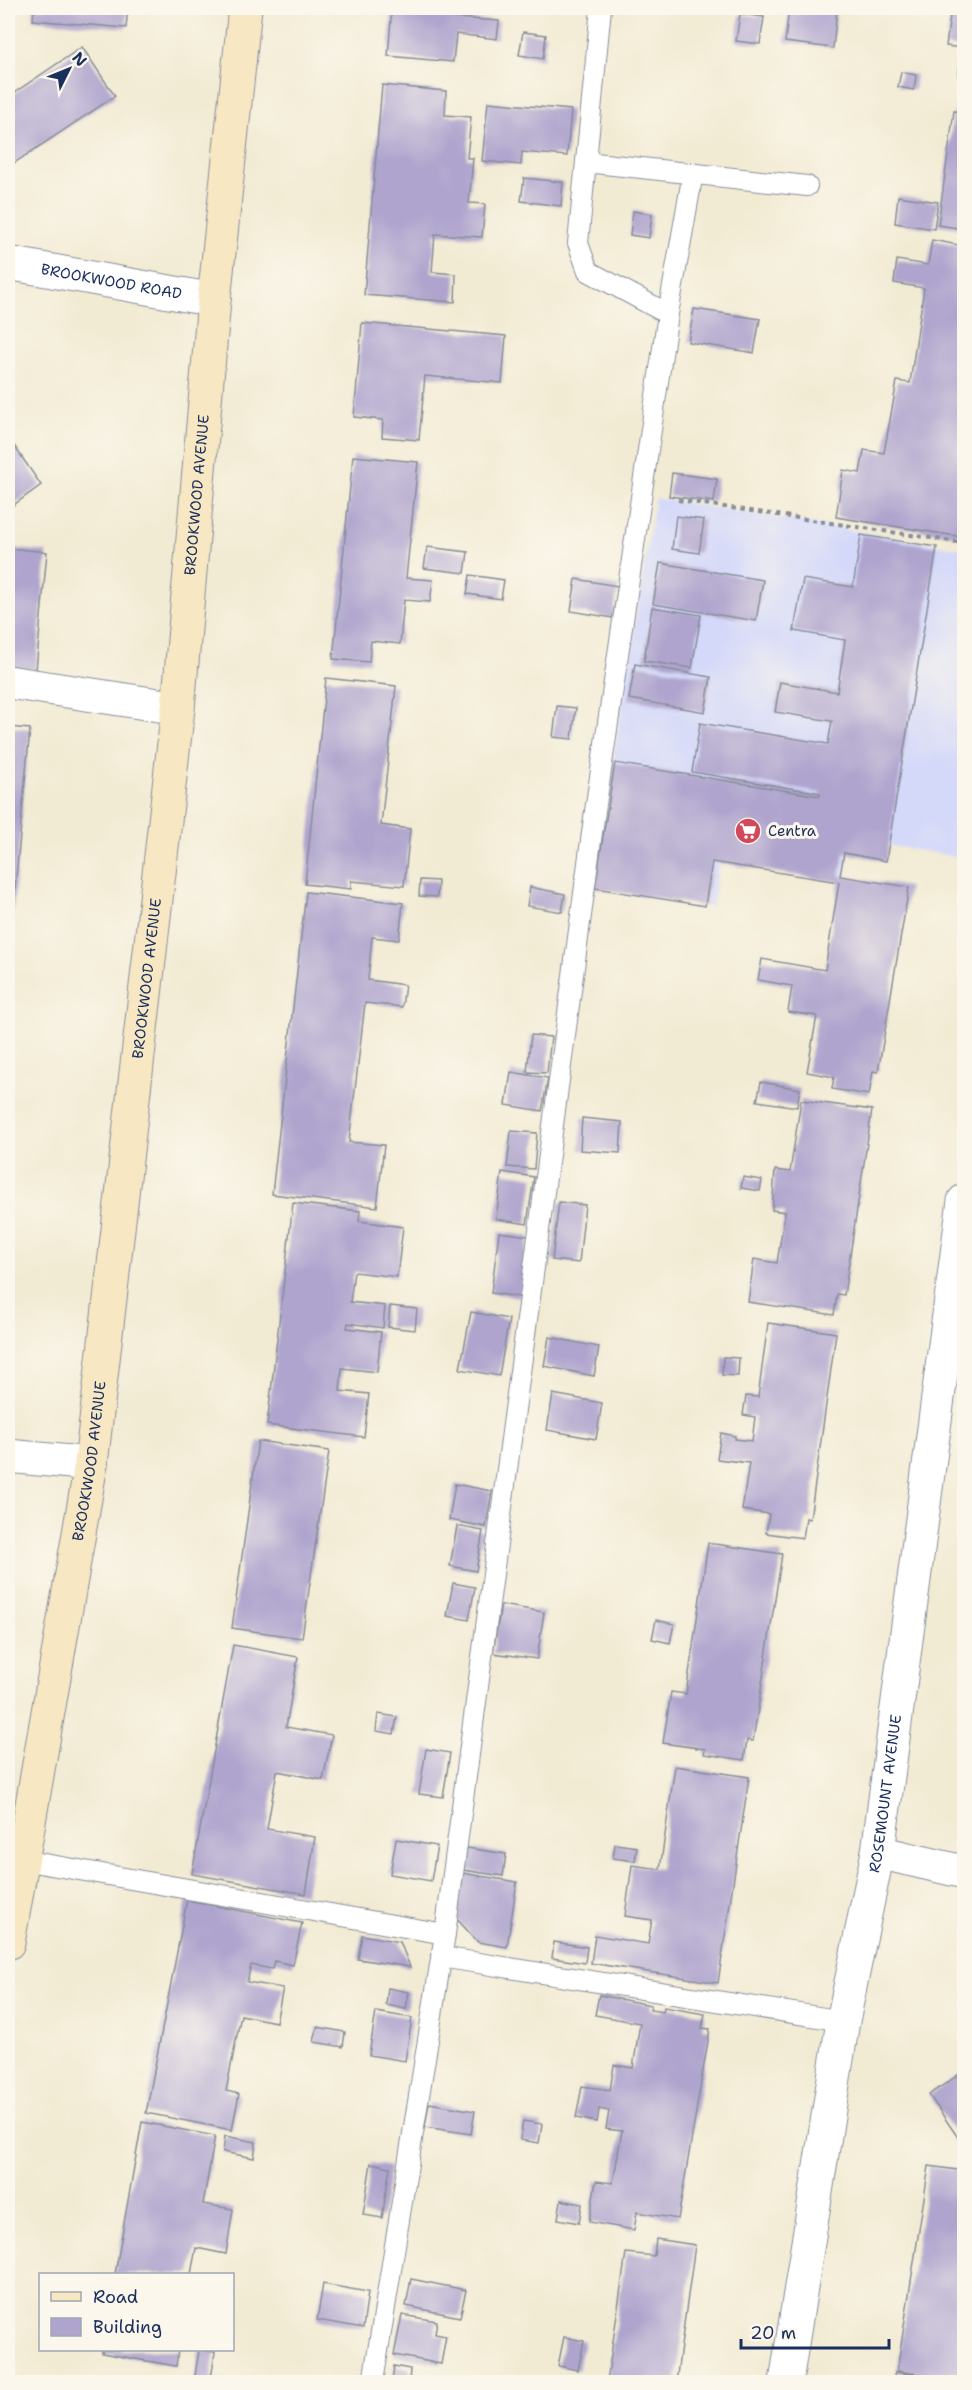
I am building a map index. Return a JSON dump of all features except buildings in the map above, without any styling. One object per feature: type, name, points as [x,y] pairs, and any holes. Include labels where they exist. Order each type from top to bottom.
[{"type":"main road","name":"BROOKWOOD AVENUE","points":[[8,1943],[91,1464],[178,708],[214,300],[245,8]]},
{"type":"street","name":"BROOKWOOD ROAD","points":[[8,263],[214,300]]},
{"type":"street","points":[[8,682],[178,708]]},
{"type":"street","name":"ROSEMOUNT AVENUE","points":[[786,2382],[843,2021],[878,1852],[964,1201]]},
{"type":"street","points":[[8,1456],[91,1464]]},
{"type":"street","points":[[878,1852],[964,1872]]},
{"type":"lane","points":[[601,8],[578,243],[588,271],[668,314]]},
{"type":"lane","points":[[586,162],[807,186]]},
{"type":"lane","points":[[373,2382],[445,1934],[594,818],[668,314],[693,173]]},
{"type":"lane","points":[[22,1860],[445,1934]]},
{"type":"lane","points":[[441,1957],[843,2021]]},
{"type":"path","points":[[643,491],[650,496],[964,543]]},
{"type":"shaded area","points":[[655,498],[964,549],[964,858],[851,839],[844,878],[720,857],[712,907],[593,887]]},
{"type":"place","name":"Centra","points":[[748,831]]}]
